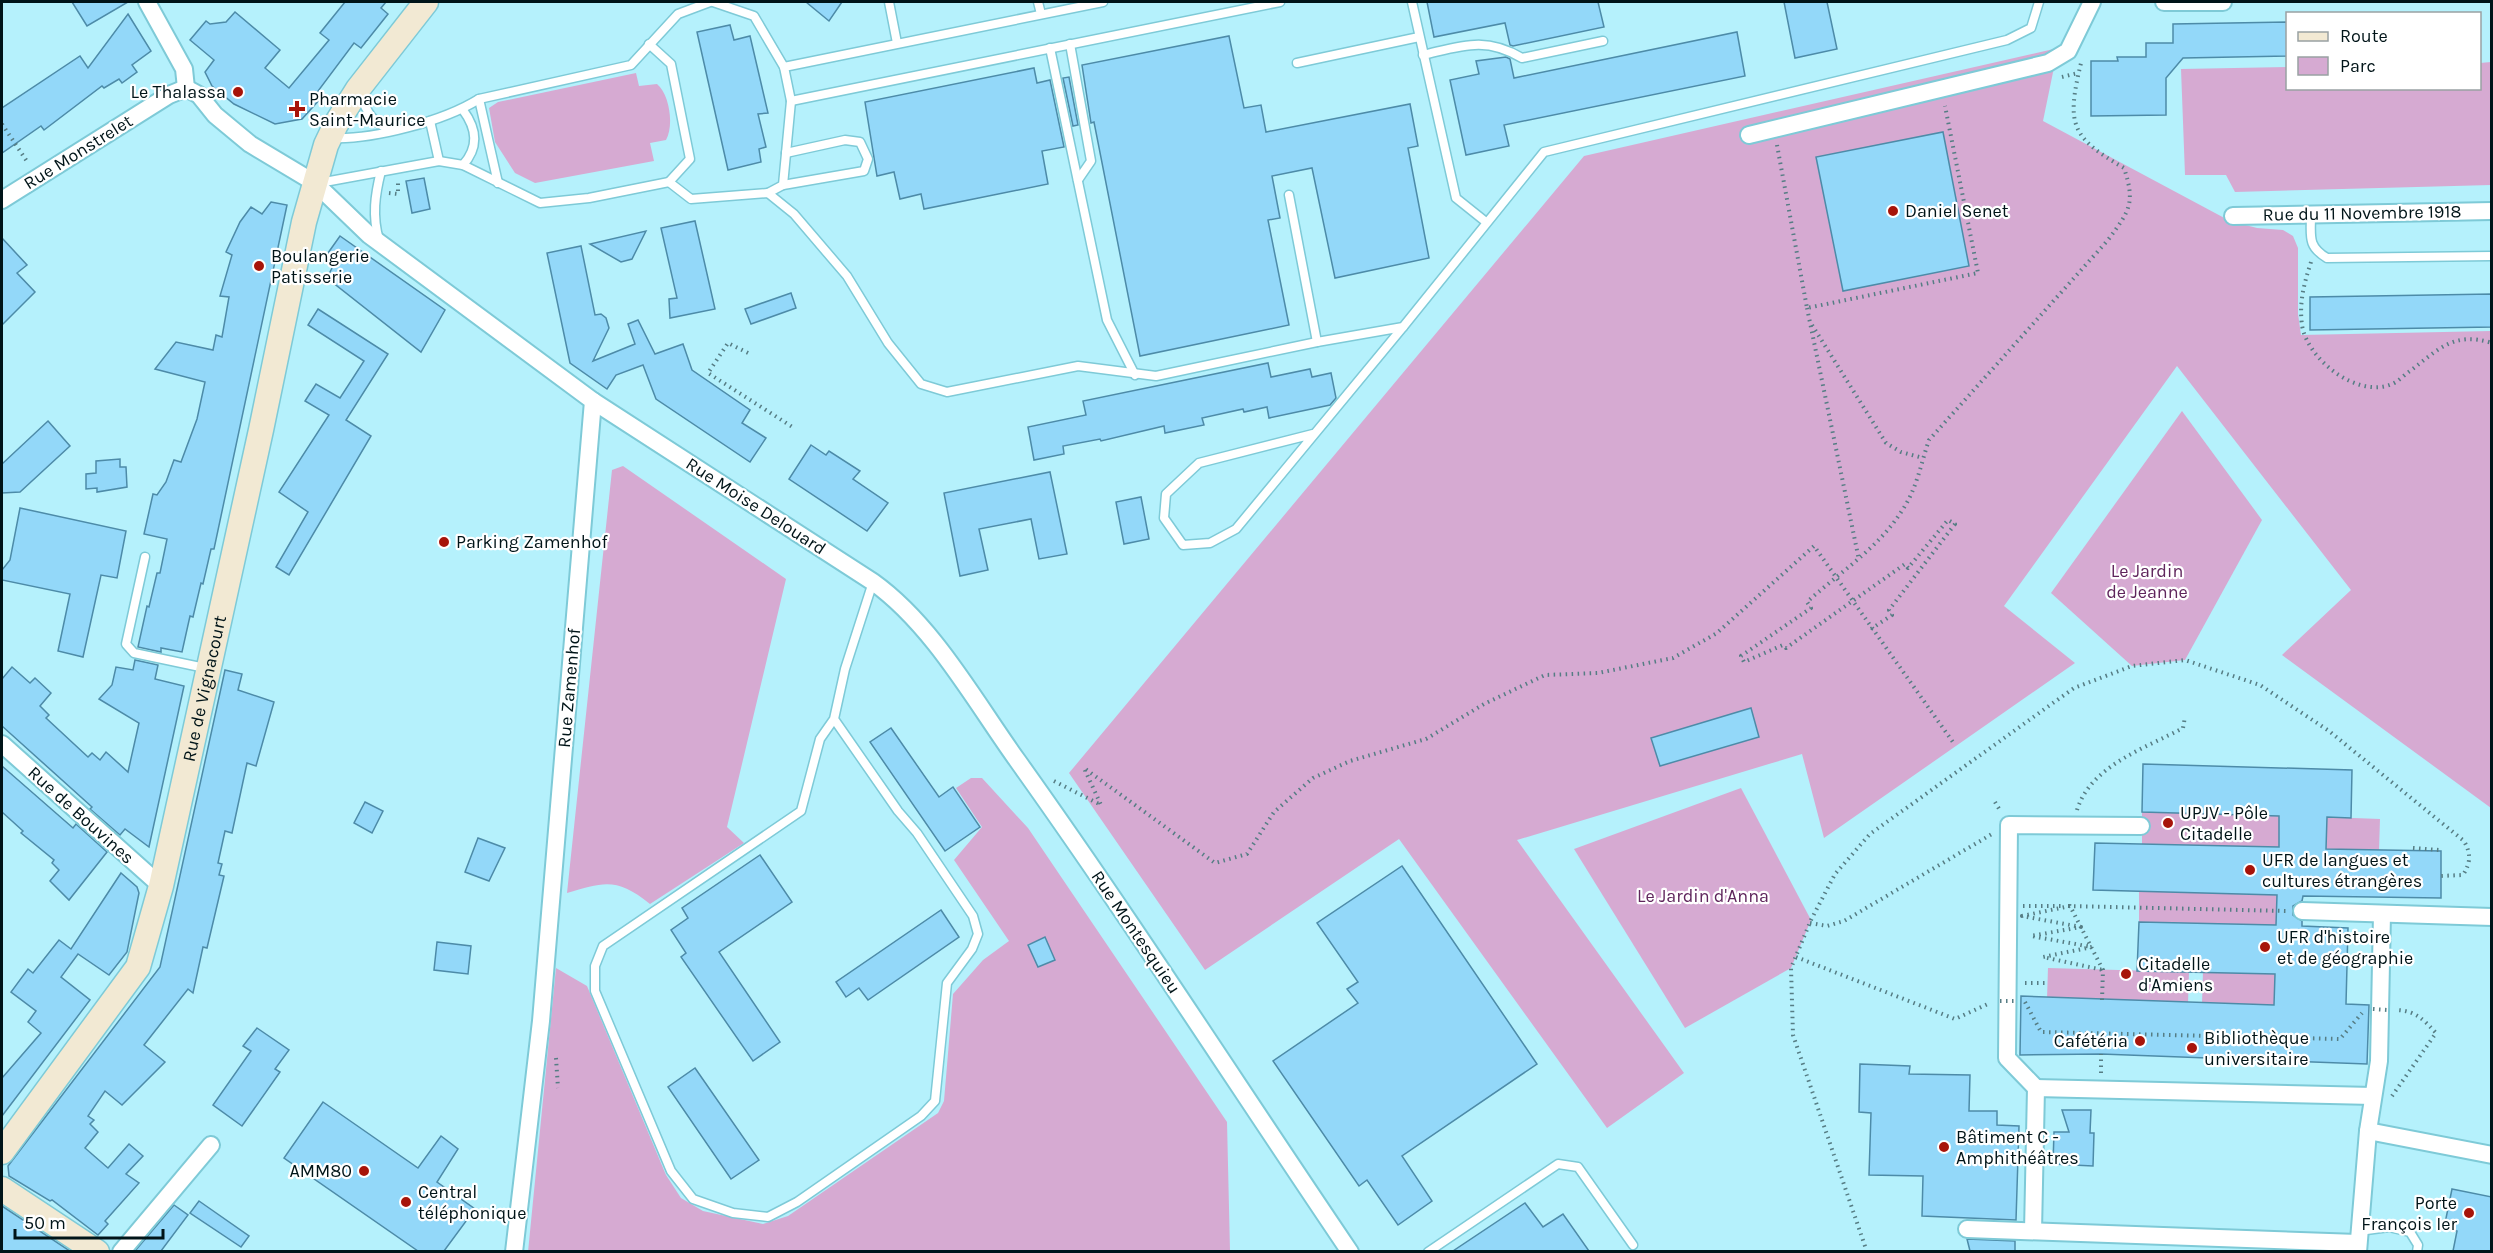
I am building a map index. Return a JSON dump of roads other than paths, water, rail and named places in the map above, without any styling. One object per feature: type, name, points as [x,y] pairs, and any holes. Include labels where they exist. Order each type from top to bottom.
[{"type":"street","points":[[147,2],[184,69],[186,88],[199,95],[215,115],[250,144],[315,183],[375,239],[460,305],[593,401]]},
{"type":"street","name":"Rue de Vignacourt","points":[[2,1152],[138,967],[161,886],[304,222],[315,183],[330,138],[358,89],[426,2]]},
{"type":"street","points":[[1749,135],[2048,63],[2068,51],[2091,2]]},
{"type":"street","points":[[2164,2],[2223,2]]},
{"type":"street","name":"Rue Monstrelet","points":[[2,200],[169,94],[186,88]]},
{"type":"street","name":"Rue du 11 Novembre 1918","points":[[2233,216],[2492,211]]},
{"type":"street","name":"Rue Moise Delouard","points":[[593,401],[873,582],[915,617]]},
{"type":"street","name":"Rue Zamenhof","points":[[514,1251],[544,985],[593,401]]},
{"type":"street","name":"Rue Montesquieu","points":[[915,617],[1191,1011],[1350,1251]]},
{"type":"street","name":"Rue de Bouvines","points":[[2,744],[161,886]]},
{"type":"street","points":[[2141,826],[2009,825],[2007,1058],[2036,1088],[2373,1096]]},
{"type":"street","points":[[2302,911],[2492,917]]},
{"type":"street","points":[[1967,1229],[2358,1242],[2368,1131],[2379,1061],[2382,914]]},
{"type":"street","points":[[2033,1231],[2036,1088]]},
{"type":"street","points":[[2368,1131],[2492,1155]]},
{"type":"street","points":[[121,1251],[211,1145]]},
{"type":"street","points":[[2,1189],[97,1251]]},
{"type":"lane","points":[[330,138],[346,139],[430,121],[463,110],[479,99],[631,65],[678,14],[682,2]]},
{"type":"lane","points":[[678,14],[711,2],[754,16],[784,67],[792,101],[783,185]]},
{"type":"lane","points":[[889,2],[897,43]]},
{"type":"lane","points":[[1038,2],[1041,14]]},
{"type":"lane","points":[[784,67],[1103,2]]},
{"type":"lane","points":[[792,101],[1280,2]]},
{"type":"lane","points":[[1412,2],[1456,198],[1486,222]]},
{"type":"lane","points":[[1313,434],[1199,463],[1166,494],[1164,518],[1183,545],[1210,543],[1236,529],[1404,327],[1544,152],[2007,40],[2031,28],[2039,2]]},
{"type":"lane","points":[[1297,63],[1419,37]]},
{"type":"lane","points":[[1423,55],[1480,42],[1505,48],[1522,58],[1603,41]]},
{"type":"lane","points":[[315,183],[439,161],[463,165],[540,203],[589,198],[669,182],[690,159],[671,64],[649,44]]},
{"type":"lane","points":[[1070,44],[1090,161],[1078,180]]},
{"type":"lane","points":[[1050,48],[1107,320],[1134,375]]},
{"type":"lane","points":[[358,89],[366,109],[377,124],[392,130]]},
{"type":"lane","points":[[479,99],[498,183]]},
{"type":"lane","points":[[463,110],[470,120],[474,140],[473,153],[463,165]]},
{"type":"lane","points":[[430,121],[439,161]]},
{"type":"lane","points":[[669,182],[691,199],[768,193],[783,185],[864,171],[868,159],[860,142],[845,140],[786,153]]},
{"type":"lane","points":[[375,239],[376,191],[381,171]]},
{"type":"lane","points":[[768,193],[794,214],[847,276],[888,343],[921,384],[947,392],[1078,366],[1134,375],[1156,376],[1317,342],[1404,327]]},
{"type":"lane","points":[[1290,195],[1317,342]]},
{"type":"lane","points":[[2312,214],[2311,240],[2315,251],[2327,258],[2492,256]]},
{"type":"lane","points":[[145,557],[126,644],[134,653],[209,669]]},
{"type":"lane","points":[[834,719],[898,811],[917,833],[973,916],[978,934],[972,950],[947,983],[935,1101],[921,1116],[797,1202],[768,1217],[733,1213],[693,1199],[671,1171],[595,991],[595,966],[603,946],[801,811],[819,739],[834,719],[845,669],[873,582]]},
{"type":"lane","points":[[1428,1251],[1558,1164],[1578,1167],[1634,1245]]},
{"type":"lane","points":[[2358,1242],[2389,1227],[2410,1232],[2418,1245],[2416,1251]]},
{"type":"place","name":"Le Thalassa","points":[[238,92]]},
{"type":"place","name":"Pharmacie Saint-Maurice","points":[[297,109]]},
{"type":"place","name":"Daniel Senet","points":[[1893,211]]},
{"type":"place","name":"Boulangerie Patisserie","points":[[259,266]]},
{"type":"place","name":"Parking Zamenhof","points":[[444,542]]},
{"type":"place","name":"UPJV - Pôle Citadelle","points":[[2168,823]]},
{"type":"place","name":"UFR de langues et cultures étrangères","points":[[2250,870]]},
{"type":"place","name":"UFR d'histoire et de géographie","points":[[2265,947]]},
{"type":"place","name":"Citadelle d'Amiens","points":[[2126,974]]},
{"type":"place","name":"Cafétéria","points":[[2140,1041]]},
{"type":"place","name":"Bibliothèque universitaire","points":[[2192,1048]]},
{"type":"place","name":"Bâtiment C - Amphithéâtres","points":[[1944,1147]]},
{"type":"place","name":"AMM80","points":[[364,1171]]},
{"type":"place","name":"Central téléphonique","points":[[406,1202]]},
{"type":"place","name":"Porte François Ier","points":[[2469,1213]]},
{"type":"park label","name":"Le Jardin de Jeanne","points":[[2147,581]]},
{"type":"park label","name":"Le Jardin d'Anna","points":[[1703,896]]}]
